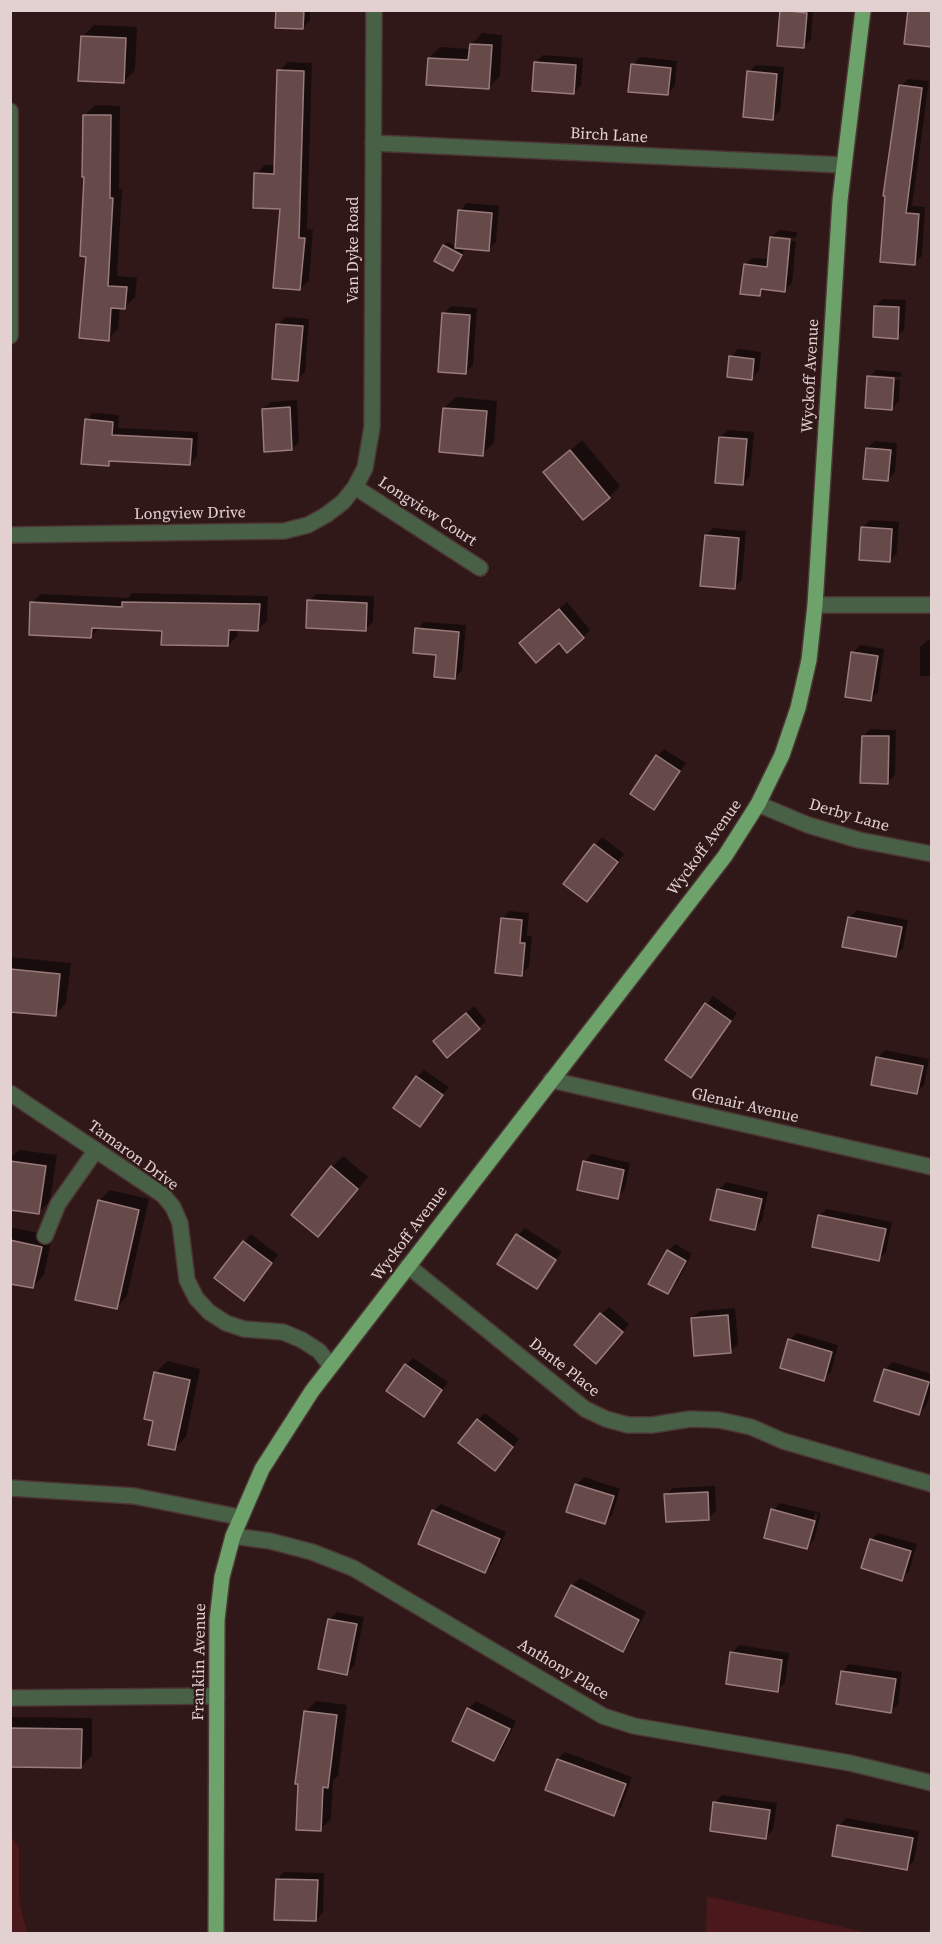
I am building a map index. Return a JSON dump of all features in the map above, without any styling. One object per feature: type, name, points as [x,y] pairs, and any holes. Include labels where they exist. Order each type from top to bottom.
[{"type":"main road","name":"Wyckoff Avenue","points":[[300,1410],[331,1366],[725,856],[758,804],[782,755],[798,708],[809,660],[815,605],[843,165],[863,10]]},
{"type":"main road","name":"Franklin Avenue","points":[[216,1934],[217,1620],[222,1577],[239,1517],[262,1469],[300,1410]]},
{"type":"street","name":"Van Dyke Road","points":[[355,487],[365,468],[371,446],[374,10]]},
{"type":"street","points":[[10,111],[10,336]]},
{"type":"street","name":"Birch Lane","points":[[373,143],[843,165]]},
{"type":"street","name":"Longview Drive","points":[[10,536],[284,531],[308,525],[326,515],[343,502],[355,487]]},
{"type":"street","name":"Longview Court","points":[[355,487],[480,568]]},
{"type":"street","points":[[815,605],[932,605]]},
{"type":"street","name":"Derby Lane","points":[[758,804],[808,825],[858,840],[932,854]]},
{"type":"street","name":"Glenair Avenue","points":[[551,1080],[932,1167]]},
{"type":"street","name":"Tamaron Drive","points":[[10,1093],[163,1195],[173,1207],[180,1223],[187,1280],[196,1298],[209,1312],[226,1323],[244,1329],[283,1332],[302,1340],[319,1352],[331,1366]]},
{"type":"street","points":[[45,1236],[58,1204],[96,1150]]},
{"type":"street","name":"Dante Place","points":[[408,1266],[585,1409],[606,1419],[628,1425],[652,1425],[690,1419],[720,1420],[751,1427],[783,1441],[932,1484]]},
{"type":"street","points":[[10,1488],[134,1496],[239,1517]]},
{"type":"street","name":"Anthony Place","points":[[233,1536],[270,1540],[312,1552],[353,1568],[603,1716],[634,1726],[850,1763],[932,1783]]},
{"type":"street","points":[[10,1698],[217,1696]]},
{"type":"shaded area","points":[[10,1834],[19,1848],[19,1901],[27,1933],[11,1933]]},
{"type":"shaded area","points":[[707,1896],[868,1933],[706,1933]]},
{"type":"building","points":[[276,10],[304,10],[303,29],[275,28]]},
{"type":"building","points":[[780,10],[807,13],[804,48],[777,46]]},
{"type":"building","points":[[908,10],[932,10],[932,47],[904,44]]},
{"type":"building","points":[[81,36],[126,38],[124,83],[78,81]]},
{"type":"building","points":[[470,44],[492,45],[489,89],[426,85],[428,58],[468,60]]},
{"type":"building","points":[[534,62],[576,65],[574,94],[532,91]]},
{"type":"building","points":[[631,64],[671,68],[668,95],[628,92]]},
{"type":"building","points":[[277,70],[304,71],[299,238],[305,238],[300,290],[273,288],[280,209],[253,208],[254,173],[274,174]]},
{"type":"building","points":[[747,71],[777,74],[773,120],[743,117]]},
{"type":"building","points":[[899,85],[922,88],[906,213],[919,214],[915,265],[880,262],[885,196],[883,196]]},
{"type":"building","points":[[83,115],[111,115],[110,198],[113,198],[108,286],[127,287],[125,309],[111,308],[109,341],[79,338],[86,257],[80,256],[84,177],[82,177]]},
{"type":"building","points":[[458,210],[492,213],[489,251],[455,248]]},
{"type":"building","points":[[770,237],[790,239],[785,292],[761,289],[760,296],[740,294],[744,264],[767,267]]},
{"type":"building","points":[[443,245],[462,255],[453,271],[434,261]]},
{"type":"building","points":[[874,306],[899,307],[898,339],[873,337]]},
{"type":"building","points":[[442,313],[470,315],[466,374],[438,372]]},
{"type":"building","points":[[276,324],[303,326],[298,381],[272,379]]},
{"type":"building","points":[[729,356],[754,359],[752,380],[727,377]]},
{"type":"building","points":[[867,376],[894,378],[892,410],[865,408]]},
{"type":"building","points":[[290,407],[292,450],[264,452],[262,409]]},
{"type":"building","points":[[443,408],[487,411],[483,456],[439,452]]},
{"type":"building","points":[[85,419],[113,422],[112,435],[192,439],[190,465],[109,461],[109,466],[81,464]]},
{"type":"building","points":[[719,437],[747,439],[743,485],[715,483]]},
{"type":"building","points":[[866,448],[891,450],[888,481],[863,479]]},
{"type":"building","points":[[570,450],[610,498],[583,520],[543,472]]},
{"type":"building","points":[[861,527],[892,529],[890,562],[859,560]]},
{"type":"building","points":[[705,535],[739,538],[735,589],[700,586]]},
{"type":"building","points":[[307,600],[367,603],[366,631],[306,628]]},
{"type":"building","points":[[30,602],[122,607],[122,602],[260,604],[258,631],[229,630],[228,646],[161,645],[162,631],[92,628],[91,638],[29,635]]},
{"type":"building","points":[[559,609],[584,638],[567,653],[559,643],[536,663],[519,643]]},
{"type":"building","points":[[415,628],[459,632],[455,679],[434,677],[436,655],[413,653]]},
{"type":"building","points":[[851,652],[878,656],[871,701],[845,697]]},
{"type":"building","points":[[862,736],[889,736],[888,784],[860,783]]},
{"type":"building","points":[[656,755],[680,771],[654,810],[630,794]]},
{"type":"building","points":[[594,844],[618,862],[587,902],[563,884]]},
{"type":"building","points":[[848,917],[902,927],[896,957],[842,947]]},
{"type":"building","points":[[501,918],[522,920],[520,943],[525,943],[522,976],[495,973]]},
{"type":"building","points":[[10,969],[60,974],[56,1016],[10,1012]]},
{"type":"building","points":[[705,1003],[731,1021],[691,1078],[665,1060]]},
{"type":"building","points":[[466,1013],[480,1029],[447,1058],[433,1041]]},
{"type":"building","points":[[876,1057],[923,1066],[917,1094],[871,1085]]},
{"type":"building","points":[[416,1076],[443,1095],[420,1127],[393,1108]]},
{"type":"building","points":[[10,1161],[46,1166],[39,1214],[10,1210]]},
{"type":"building","points":[[583,1161],[624,1170],[618,1199],[577,1190]]},
{"type":"building","points":[[331,1166],[358,1189],[318,1237],[291,1215]]},
{"type":"building","points":[[717,1189],[762,1199],[755,1230],[710,1220]]},
{"type":"building","points":[[98,1200],[139,1210],[117,1309],[75,1300]]},
{"type":"building","points":[[818,1215],[886,1229],[879,1261],[812,1247]]},
{"type":"building","points":[[516,1234],[556,1260],[537,1289],[497,1264]]},
{"type":"building","points":[[10,1240],[42,1247],[33,1288],[10,1284]]},
{"type":"building","points":[[243,1241],[272,1263],[244,1301],[214,1278]]},
{"type":"building","points":[[667,1250],[686,1261],[668,1294],[648,1284]]},
{"type":"building","points":[[600,1313],[623,1332],[596,1364],[574,1345]]},
{"type":"building","points":[[728,1315],[731,1353],[694,1356],[691,1318]]},
{"type":"building","points":[[788,1339],[832,1352],[824,1381],[780,1368]]},
{"type":"building","points":[[405,1364],[442,1390],[424,1417],[386,1391]]},
{"type":"building","points":[[884,1369],[929,1382],[919,1415],[874,1401]]},
{"type":"building","points":[[154,1372],[190,1380],[175,1450],[148,1445],[153,1421],[144,1419]]},
{"type":"building","points":[[477,1419],[513,1447],[495,1471],[458,1443]]},
{"type":"building","points":[[575,1484],[614,1496],[605,1524],[566,1512]]},
{"type":"building","points":[[708,1492],[709,1520],[666,1522],[664,1494]]},
{"type":"building","points":[[771,1509],[815,1521],[807,1549],[764,1538]]},
{"type":"building","points":[[432,1510],[500,1539],[485,1573],[418,1544]]},
{"type":"building","points":[[870,1539],[911,1551],[902,1581],[861,1568]]},
{"type":"building","points":[[571,1585],[639,1620],[623,1652],[555,1616]]},
{"type":"building","points":[[328,1619],[357,1624],[347,1675],[318,1669]]},
{"type":"building","points":[[730,1652],[782,1660],[778,1692],[726,1684]]},
{"type":"building","points":[[841,1671],[896,1679],[891,1713],[836,1704]]},
{"type":"building","points":[[467,1708],[510,1729],[494,1761],[452,1741]]},
{"type":"building","points":[[304,1711],[337,1715],[328,1788],[323,1787],[321,1831],[296,1830],[298,1784],[295,1784]]},
{"type":"building","points":[[10,1728],[82,1729],[81,1768],[10,1767]]},
{"type":"building","points":[[557,1759],[626,1784],[614,1816],[545,1790]]},
{"type":"building","points":[[713,1802],[770,1810],[766,1839],[710,1831]]},
{"type":"building","points":[[837,1825],[913,1838],[907,1870],[832,1856]]},
{"type":"building","points":[[276,1879],[318,1880],[316,1921],[274,1920]]}]
